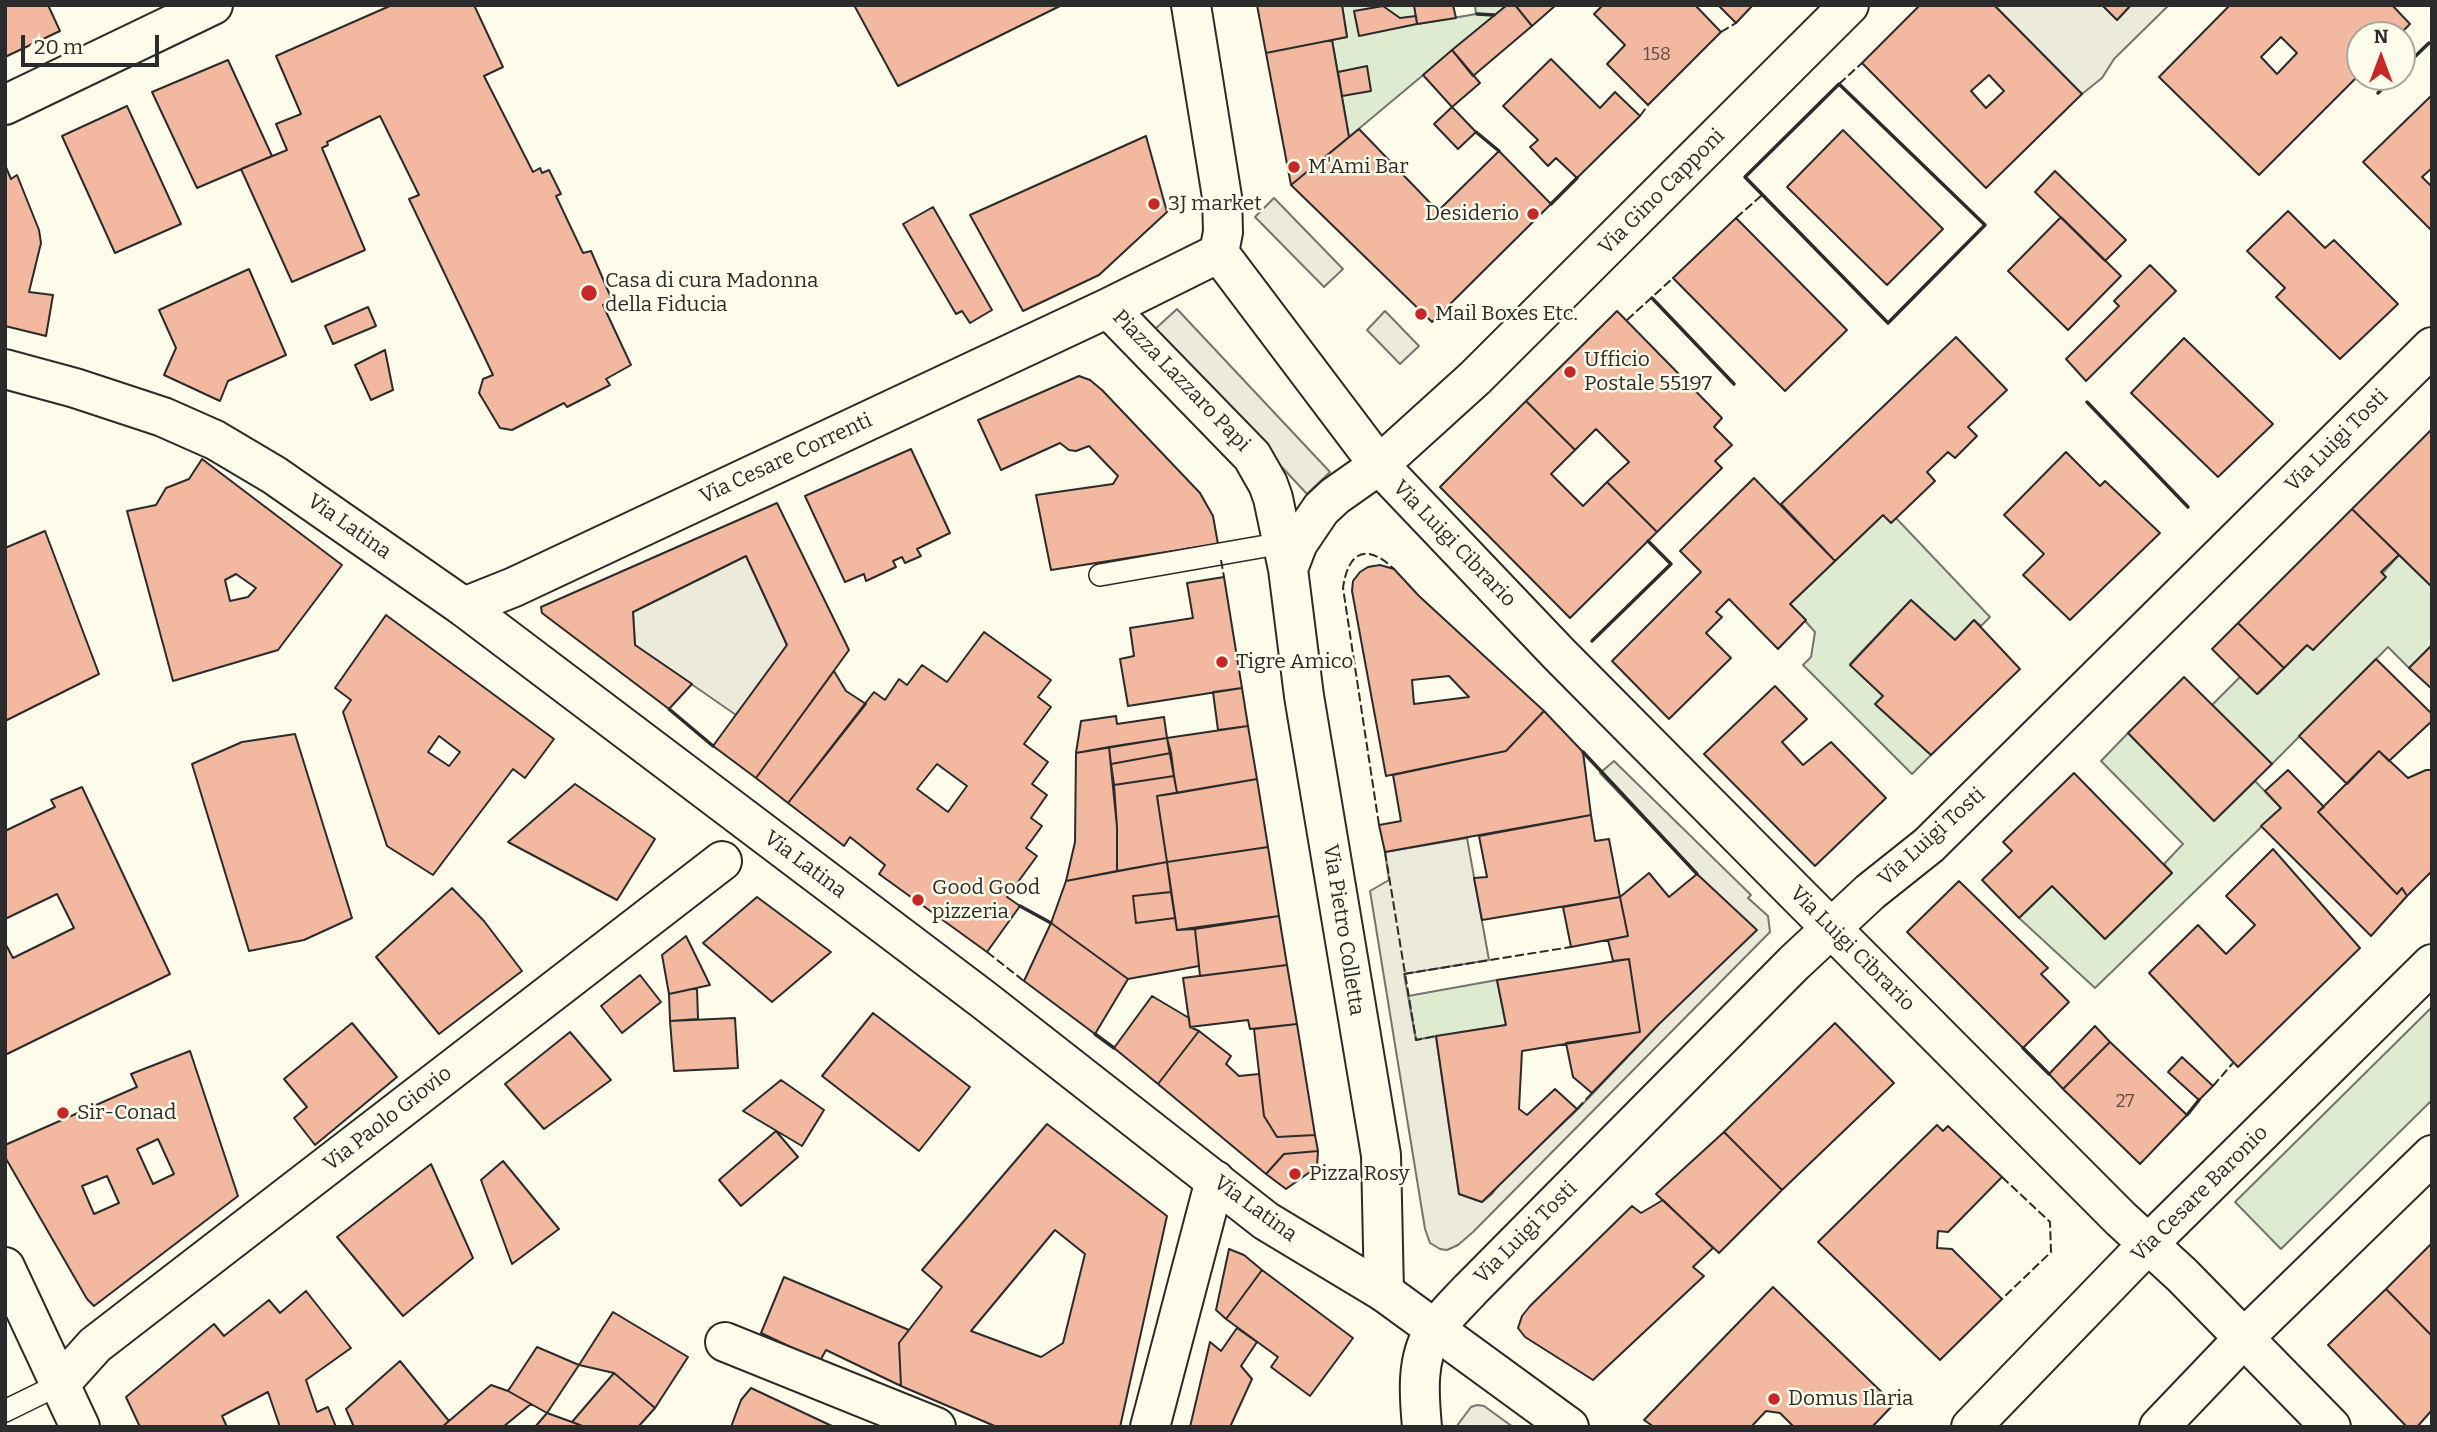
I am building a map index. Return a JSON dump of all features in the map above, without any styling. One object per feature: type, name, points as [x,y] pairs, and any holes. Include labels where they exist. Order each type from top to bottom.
[{"type":"street","points":[[5,105],[213,5]]},
{"type":"street","points":[[1191,5],[1222,197],[1223,232],[1219,253],[1378,465],[1335,496],[1293,546]]},
{"type":"street","name":"Via Gino Capponi","points":[[1378,465],[1475,378],[1849,5]]},
{"type":"street","name":"Piazza Lazzaro Papi","points":[[1219,253],[1108,307],[1252,456],[1293,546]]},
{"type":"street","name":"Via Cesare Correnti","points":[[464,607],[514,587],[1108,307]]},
{"type":"street","name":"Via Luigi Tosti","points":[[1435,1329],[1478,1282],[1832,928],[1870,892],[1929,845],[2432,347]]},
{"type":"street","name":"Via Latina","points":[[5,369],[163,417],[215,440],[274,475],[464,607],[984,1000],[1266,1221],[1384,1292],[1569,1427]]},
{"type":"street","name":"Via Luigi Cibrario","points":[[1378,465],[1559,654],[2331,1427]]},
{"type":"street","name":"Via Pietro Colletta","points":[[1293,546],[1307,709],[1381,1154],[1384,1292]]},
{"type":"street","name":"Via Paolo Giovio","points":[[61,1384],[95,1345],[722,861]]},
{"type":"street","name":"Via Cesare Baronio","points":[[1971,1427],[2148,1244],[2432,964]]},
{"type":"street","points":[[2159,1427],[2244,1338],[2432,1155]]},
{"type":"street","points":[[1150,1427],[1215,1180]]},
{"type":"street","points":[[5,1267],[80,1427]]},
{"type":"street","points":[[1422,1427],[1421,1364],[1435,1329]]},
{"type":"street","points":[[726,1342],[936,1427]]},
{"type":"lane","points":[[1100,575],[1293,546]]},
{"type":"lane","points":[[5,1410],[61,1384]]},
{"type":"green space","points":[[1342,5],[1414,5],[1418,24],[1476,14],[1475,5],[1507,5],[1349,137],[1332,40],[1347,37]]},
{"type":"green space","points":[[1883,515],[1891,522],[1896,518],[1990,617],[1981,626],[1974,620],[1955,640],[1911,600],[1850,664],[1883,696],[1876,705],[1931,755],[1912,774],[1803,665],[1811,657],[1815,632],[1790,604]]},
{"type":"green space","points":[[2399,555],[2432,587],[2432,645],[2409,668],[2388,647],[2272,764],[2212,705],[2240,677],[2258,694],[2307,645],[2313,650]]},
{"type":"green space","points":[[2128,733],[2214,821],[2255,781],[2281,808],[2095,988],[2019,918],[2052,886],[2105,939],[2172,873],[2164,864],[2183,844],[2101,761]]},
{"type":"green space","points":[[1497,980],[1506,1025],[1416,1040],[1408,996]]},
{"type":"green space","points":[[2432,1007],[2432,1100],[2281,1249],[2235,1202]]},
{"type":"shaded area","points":[[1994,5],[2102,5],[2117,20],[2131,5],[2169,5],[2114,59],[2102,78],[2082,94]]},
{"type":"shaded area","points":[[1274,198],[1343,269],[1324,287],[1255,217]]},
{"type":"shaded area","points":[[1177,309],[1330,472],[1307,494],[1154,330]]},
{"type":"shaded area","points":[[1385,311],[1419,346],[1400,364],[1367,330]]},
{"type":"shaded area","points":[[746,556],[787,645],[736,715],[635,645],[633,612]]},
{"type":"shaded area","points":[[1614,761],[1751,895],[1748,898],[1768,916],[1770,932],[1473,1232],[1458,1245],[1447,1250],[1440,1249],[1430,1243],[1425,1229],[1370,891],[1389,880],[1385,852],[1467,838],[1489,960],[1404,974],[1416,1040],[1436,1036],[1459,1194],[1482,1202],[1577,1110],[1658,1025],[1697,874],[1600,773]]},
{"type":"shaded area","points":[[1484,1406],[1513,1427],[1456,1427],[1471,1407]]},
{"type":"building","points":[[5,5],[48,5],[60,31],[5,57]]},
{"type":"building","points":[[392,5],[474,5],[503,67],[484,76],[533,172],[540,168],[542,173],[549,170],[561,194],[556,196],[583,253],[591,251],[612,300],[603,305],[631,365],[606,379],[610,385],[567,407],[564,403],[512,430],[500,428],[479,393],[483,379],[493,375],[409,199],[419,195],[380,116],[327,142],[328,145],[322,148],[365,250],[292,282],[241,169],[287,150],[276,124],[301,114],[276,56]]},
{"type":"building","points":[[854,5],[1062,5],[898,86]]},
{"type":"building","points":[[1257,5],[1342,5],[1347,37],[1266,53]]},
{"type":"building","points":[[1414,5],[1453,5],[1456,18],[1417,24]]},
{"type":"building","points":[[1507,5],[1515,5],[1532,26],[1473,76],[1452,50]]},
{"type":"building","points":[[1515,5],[1556,5],[1532,26]]},
{"type":"building","points":[[1603,5],[1695,5],[1721,32],[1648,105],[1607,64],[1625,45],[1594,14]]},
{"type":"building","points":[[1718,5],[1753,5],[1736,23]]},
{"type":"building","points":[[1920,5],[1994,5],[2082,94],[1986,188],[1862,63]],"holes":[[[1989,75],[2004,91],[1986,108],[1971,91]]]},
{"type":"building","points":[[2102,5],[2131,5],[2117,20]]},
{"type":"building","points":[[2230,5],[2392,5],[2407,21],[2346,21],[2346,88],[2259,175],[2159,77]],"holes":[[[2281,37],[2297,53],[2277,74],[2261,57]]]},
{"type":"building","points":[[1383,6],[1400,18],[1416,16],[1417,24],[1359,36],[1354,11]]},
{"type":"building","points":[[1332,40],[1349,137],[1291,185],[1266,53]]},
{"type":"building","points":[[1452,50],[1480,83],[1452,107],[1423,75]]},
{"type":"building","points":[[1551,59],[1600,108],[1615,92],[1640,116],[1577,178],[1556,158],[1548,166],[1530,147],[1538,140],[1503,106]]},
{"type":"building","points":[[228,60],[272,156],[197,188],[152,92]]},
{"type":"building","points":[[1367,66],[1371,91],[1342,96],[1338,72]]},
{"type":"building","points":[[2432,95],[2432,168],[2422,177],[2432,187],[2432,231],[2363,162]]},
{"type":"building","points":[[127,106],[181,224],[115,253],[62,136]]},
{"type":"building","points":[[1452,107],[1476,132],[1458,149],[1434,124]]},
{"type":"building","points":[[1359,129],[1438,211],[1499,151],[1551,204],[1432,322],[1291,185]]},
{"type":"building","points":[[1843,130],[1943,229],[1887,285],[1787,187]]},
{"type":"building","points":[[1146,136],[1167,212],[1099,275],[1023,311],[970,215]]},
{"type":"building","points":[[5,165],[11,179],[17,175],[39,230],[41,243],[29,292],[53,295],[46,336],[5,326]]},
{"type":"building","points":[[2055,171],[2126,240],[2105,261],[2035,192]]},
{"type":"building","points":[[933,207],[992,310],[970,323],[962,311],[956,314],[903,224]]},
{"type":"building","points":[[2288,211],[2325,248],[2334,240],[2398,304],[2340,359],[2276,297],[2285,288],[2247,251]]},
{"type":"building","points":[[2061,217],[2121,276],[2068,330],[2008,271]]},
{"type":"building","points":[[1736,218],[1847,330],[1785,391],[1673,278]]},
{"type":"building","points":[[2150,265],[2176,291],[2086,381],[2066,359],[2119,306],[2114,301]]},
{"type":"building","points":[[249,269],[286,355],[228,381],[220,401],[164,375],[176,348],[159,310]]},
{"type":"building","points":[[368,307],[376,326],[333,344],[325,326]]},
{"type":"building","points":[[1617,311],[1722,418],[1714,427],[1732,445],[1715,461],[1722,468],[1657,532],[1607,482],[1629,462],[1596,429],[1575,450],[1526,401]]},
{"type":"building","points":[[1956,337],[2007,390],[1968,427],[1977,436],[1955,458],[1948,452],[1927,472],[1935,481],[1891,523],[1883,515],[1835,561],[1781,504]]},
{"type":"building","points":[[2184,338],[2273,424],[2218,477],[2131,393]]},
{"type":"building","points":[[385,350],[393,390],[371,400],[355,365]]},
{"type":"building","points":[[1079,376],[1090,380],[1102,390],[1200,493],[1213,516],[1218,544],[1051,570],[1036,495],[1113,484],[1118,476],[1089,446],[1076,451],[1069,450],[1060,443],[1001,470],[978,420]]},
{"type":"building","points":[[1526,401],[1575,450],[1551,474],[1583,506],[1607,482],[1657,532],[1570,618],[1440,487]]},
{"type":"building","points":[[2432,429],[2432,587],[2352,509]]},
{"type":"building","points":[[911,449],[950,533],[917,549],[921,556],[905,563],[902,557],[893,561],[896,567],[866,581],[864,574],[845,582],[805,496]]},
{"type":"building","points":[[2066,452],[2100,486],[2105,481],[2160,533],[2070,620],[2023,575],[2044,554],[2004,515]]},
{"type":"building","points":[[202,459],[342,565],[278,650],[173,681],[127,511],[156,505],[166,488],[189,479]],"holes":[[[236,574],[256,588],[248,597],[230,601],[225,580]]]},
{"type":"building","points":[[1754,478],[1835,561],[1790,604],[1806,620],[1778,649],[1729,599],[1716,612],[1722,617],[1706,633],[1731,658],[1669,719],[1612,661],[1701,572],[1680,551]]},
{"type":"building","points":[[777,503],[849,650],[756,778],[713,746],[787,645],[746,556],[633,612],[635,645],[692,684],[669,709],[542,613],[541,607]]},
{"type":"building","points":[[2352,509],[2399,555],[2381,572],[2386,577],[2313,650],[2307,645],[2284,668],[2238,623]]},
{"type":"building","points":[[45,531],[99,674],[5,721],[5,548]]},
{"type":"building","points":[[1380,565],[1394,569],[1419,596],[1544,711],[1506,751],[1386,776],[1352,591],[1353,581],[1368,567]],"holes":[[[1449,676],[1469,697],[1414,704],[1412,680]]]},
{"type":"building","points":[[1224,577],[1242,688],[1128,706],[1120,659],[1134,656],[1130,628],[1193,618],[1187,583]]},
{"type":"building","points":[[1911,600],[1955,640],[1974,620],[2020,669],[1931,755],[1875,704],[1883,696],[1850,665]]},
{"type":"building","points":[[386,615],[554,739],[525,778],[513,769],[433,875],[387,846],[343,712],[351,700],[335,688]],"holes":[[[439,736],[460,752],[449,766],[428,752]]]},
{"type":"building","points":[[2238,623],[2284,668],[2257,694],[2212,649]]},
{"type":"building","points":[[984,632],[1051,680],[1038,697],[1051,707],[1024,744],[1048,762],[1032,784],[1047,795],[1031,818],[1042,826],[1026,848],[1037,856],[1007,897],[1020,906],[987,952],[879,874],[885,865],[850,837],[844,846],[788,803],[874,692],[885,700],[899,679],[907,685],[922,665],[947,682]],"holes":[[[937,764],[967,786],[948,812],[917,789]]]},
{"type":"building","points":[[2432,645],[2432,689],[2409,668]]},
{"type":"building","points":[[2376,659],[2432,714],[2432,721],[2389,761],[2379,751],[2347,784],[2299,736]]},
{"type":"building","points":[[834,671],[846,691],[866,704],[788,803],[756,778]]},
{"type":"building","points":[[2184,677],[2272,764],[2214,821],[2128,733]]},
{"type":"building","points":[[1775,686],[1807,719],[1782,742],[1803,765],[1831,742],[1886,798],[1815,866],[1704,754]]},
{"type":"building","points":[[1242,688],[1248,726],[1218,730],[1213,692]]},
{"type":"building","points":[[1544,711],[1583,752],[1591,815],[1385,852],[1379,825],[1401,821],[1393,775],[1506,751]]},
{"type":"building","points":[[1116,716],[1117,724],[1164,717],[1167,738],[1076,753],[1081,721]]},
{"type":"building","points":[[1248,726],[1257,779],[1177,793],[1167,738]]},
{"type":"building","points":[[295,734],[352,918],[304,940],[249,951],[192,764],[242,742]]},
{"type":"building","points":[[1167,738],[1171,753],[1111,764],[1109,747]]},
{"type":"building","points":[[1109,747],[1117,827],[1117,871],[1066,881],[1075,842],[1076,753]]},
{"type":"building","points":[[2379,751],[2408,778],[2432,770],[2432,871],[2407,896],[2402,888],[2397,894],[2318,812]]},
{"type":"building","points":[[1171,753],[1174,776],[1114,785],[1111,764]]},
{"type":"building","points":[[2288,770],[2324,807],[2318,812],[2397,894],[2402,888],[2407,896],[2371,936],[2261,826],[2281,808],[2265,791]]},
{"type":"building","points":[[2074,773],[2172,873],[2105,939],[2052,886],[2019,918],[1982,880],[2012,851],[2003,842]]},
{"type":"building","points":[[1174,776],[1177,793],[1157,796],[1167,862],[1117,871],[1114,785]]},
{"type":"building","points":[[1257,779],[1268,847],[1167,862],[1157,796]]},
{"type":"building","points":[[575,784],[655,839],[617,900],[508,842]]},
{"type":"building","points":[[82,787],[170,974],[5,1055],[5,943],[13,958],[74,928],[57,894],[5,919],[5,831],[55,807],[51,800]]},
{"type":"building","points":[[1591,815],[1595,841],[1609,839],[1620,897],[1482,920],[1474,878],[1487,877],[1479,836]]},
{"type":"building","points":[[1268,847],[1279,916],[1177,930],[1167,862]]},
{"type":"building","points":[[2273,849],[2360,948],[2238,1067],[2149,973],[2198,925],[2226,954],[2255,925],[2226,896]]},
{"type":"building","points":[[1167,862],[1171,892],[1133,896],[1136,923],[1175,918],[1177,930],[1195,929],[1199,966],[1128,979],[1051,923],[1066,881]]},
{"type":"building","points":[[1649,873],[1669,897],[1697,874],[1757,930],[1592,1093],[1573,1077],[1566,1043],[1640,1032],[1629,959],[1613,961],[1608,940],[1628,936],[1620,897]]},
{"type":"building","points":[[1959,881],[2048,968],[2041,974],[2069,1002],[2023,1048],[1907,932]]},
{"type":"building","points":[[452,888],[484,921],[522,971],[439,1034],[376,957]]},
{"type":"building","points":[[1171,892],[1175,918],[1136,923],[1133,896]]},
{"type":"building","points":[[757,897],[831,952],[772,1002],[703,943]]},
{"type":"building","points":[[1620,897],[1628,936],[1571,947],[1563,907]]},
{"type":"building","points":[[1279,916],[1287,965],[1200,976],[1195,929]]},
{"type":"building","points":[[1051,923],[1128,979],[1095,1034],[1024,981]]},
{"type":"building","points":[[686,936],[710,985],[669,994],[662,955]]},
{"type":"building","points":[[1629,959],[1640,1032],[1522,1051],[1519,1109],[1527,1115],[1555,1089],[1577,1109],[1482,1202],[1459,1194],[1436,1036],[1506,1025],[1497,980]]},
{"type":"building","points":[[1287,965],[1297,1024],[1250,1029],[1248,1020],[1190,1027],[1183,978]]},
{"type":"building","points":[[640,975],[661,1002],[622,1033],[601,1006]]},
{"type":"building","points":[[697,988],[698,1019],[670,1021],[669,994]]},
{"type":"building","points":[[1152,996],[1189,1018],[1190,1027],[1199,1031],[1158,1084],[1114,1048]]},
{"type":"building","points":[[873,1013],[970,1087],[919,1151],[822,1076]]},
{"type":"building","points":[[735,1018],[738,1068],[674,1071],[670,1021]]},
{"type":"building","points":[[352,1023],[397,1077],[315,1145],[294,1118],[307,1107],[284,1079]]},
{"type":"building","points":[[1835,1023],[1894,1083],[1782,1190],[1724,1132]]},
{"type":"building","points":[[1297,1024],[1315,1135],[1277,1137],[1264,1116],[1254,1029]]},
{"type":"building","points":[[2095,1026],[2110,1042],[2063,1089],[2049,1074]]},
{"type":"building","points":[[1199,1031],[1231,1056],[1226,1064],[1239,1076],[1259,1074],[1264,1116],[1277,1137],[1315,1135],[1318,1151],[1284,1154],[1266,1174],[1158,1084]]},
{"type":"building","points":[[570,1032],[611,1080],[544,1129],[505,1084]]},
{"type":"building","points":[[2110,1042],[2187,1115],[2140,1164],[2063,1089]]},
{"type":"building","points":[[190,1051],[238,1196],[94,1306],[87,1299],[5,1157],[5,1145],[137,1087],[131,1074]],"holes":[[[158,1139],[174,1174],[153,1184],[137,1149]],[[107,1176],[119,1203],[94,1214],[82,1186]]]},
{"type":"building","points":[[2182,1057],[2213,1086],[2199,1100],[2168,1072]]},
{"type":"building","points":[[781,1080],[824,1110],[802,1146],[743,1111]]},
{"type":"building","points":[[1047,1124],[1167,1216],[1120,1427],[997,1427],[901,1386],[899,1343],[942,1287],[922,1270]],"holes":[[[1055,1230],[1085,1254],[1063,1343],[1041,1357],[971,1331]]]},
{"type":"building","points":[[1937,1125],[1943,1131],[1948,1126],[2002,1177],[1948,1232],[1938,1231],[1937,1248],[1952,1249],[2002,1299],[1940,1360],[1818,1242]]},
{"type":"building","points":[[776,1131],[798,1157],[741,1206],[719,1180]]},
{"type":"building","points":[[1724,1132],[1782,1190],[1719,1253],[1656,1194]]},
{"type":"building","points":[[1318,1151],[1317,1167],[1286,1189],[1266,1174],[1284,1154]]},
{"type":"building","points":[[503,1161],[559,1229],[512,1264],[481,1180]]},
{"type":"building","points":[[431,1164],[473,1258],[403,1316],[337,1237]]},
{"type":"building","points":[[1663,1200],[1713,1248],[1693,1267],[1704,1276],[1593,1380],[1525,1337],[1518,1328],[1522,1316],[1530,1306],[1632,1206],[1641,1213]]},
{"type":"building","points":[[2432,1243],[2432,1336],[2386,1289]]},
{"type":"building","points":[[1229,1249],[1244,1255],[1262,1270],[1226,1319],[1216,1310]]},
{"type":"building","points":[[1262,1270],[1353,1338],[1310,1396],[1271,1367],[1278,1357],[1226,1319]]},
{"type":"building","points":[[784,1277],[909,1330],[899,1343],[901,1386],[826,1350],[820,1361],[761,1333]]},
{"type":"building","points":[[1773,1287],[1894,1404],[1872,1427],[1794,1427],[1780,1413],[1766,1411],[1751,1427],[1654,1427],[1644,1420]]},
{"type":"building","points":[[2386,1289],[2432,1336],[2432,1410],[2417,1427],[2407,1427],[2328,1345]]},
{"type":"building","points":[[306,1291],[351,1348],[306,1380],[317,1412],[328,1407],[336,1427],[280,1427],[268,1392],[222,1416],[227,1427],[140,1427],[126,1397],[214,1324],[224,1336],[269,1300],[280,1313]]},
{"type":"building","points":[[613,1312],[688,1357],[655,1408],[614,1373],[579,1365]]},
{"type":"building","points":[[1237,1328],[1257,1342],[1241,1366],[1252,1379],[1230,1427],[1190,1427],[1210,1342],[1221,1351]]},
{"type":"building","points":[[537,1347],[579,1365],[547,1413],[508,1391]]},
{"type":"building","points":[[400,1361],[449,1421],[442,1427],[354,1427],[346,1409]]},
{"type":"building","points":[[614,1373],[655,1408],[638,1427],[585,1427],[572,1422]]},
{"type":"building","points":[[491,1385],[531,1404],[503,1427],[442,1427]]},
{"type":"building","points":[[751,1388],[834,1427],[731,1427],[741,1400]]},
{"type":"building","points":[[547,1413],[572,1422],[585,1427],[535,1427]]},
{"type":"fence","points":[[1721,32],[1736,23]]},
{"type":"fence","points":[[1839,84],[1862,63]]},
{"type":"fence","points":[[1640,116],[1648,105]]},
{"type":"fence","points":[[1736,218],[1762,195]]},
{"type":"fence","points":[[1627,320],[1673,278]]},
{"type":"fence","points":[[1379,825],[1343,588],[1349,566],[1360,555],[1375,556],[1394,569]]},
{"type":"fence","points":[[1221,560],[1224,577]]},
{"type":"fence","points":[[1385,852],[1416,1040],[1436,1036]]},
{"type":"fence","points":[[1404,974],[1571,947]]},
{"type":"fence","points":[[987,952],[1024,981]]},
{"type":"fence","points":[[2213,1086],[2233,1063]]},
{"type":"fence","points":[[1577,1109],[1592,1093]]},
{"type":"fence","points":[[2002,1177],[2050,1222],[2051,1252],[2002,1299]]},
{"type":"wall","points":[[1477,14],[1494,15]]},
{"type":"wall","points":[[2416,56],[2429,43]]},
{"type":"wall","points":[[1839,84],[1985,225],[1888,323],[1745,177],[1839,84]]},
{"type":"wall","points":[[1476,132],[1499,151]]},
{"type":"wall","points":[[1551,204],[1577,178]]},
{"type":"wall","points":[[1652,298],[1734,384]]},
{"type":"wall","points":[[2087,402],[2188,507]]},
{"type":"wall","points":[[1592,641],[1671,564],[1648,541]]},
{"type":"wall","points":[[669,709],[713,746]]},
{"type":"wall","points":[[1583,752],[1697,874]]},
{"type":"wall","points":[[1020,906],[1051,923]]},
{"type":"wall","points":[[1095,1034],[1114,1048]]},
{"type":"wall","points":[[2023,1048],[2049,1074]]},
{"type":"wall","points":[[2187,1115],[2199,1100]]},
{"type":"place","name":"M'Ami Bar","points":[[1294,167]]},
{"type":"place","name":"3J market","points":[[1154,204]]},
{"type":"place","name":"Desiderio","points":[[1533,214]]},
{"type":"place","name":"Casa di cura Madonna della Fiducia","points":[[589,293]]},
{"type":"place","name":"Mail Boxes Etc.","points":[[1421,314]]},
{"type":"place","name":"Ufficio Postale 55197","points":[[1570,372]]},
{"type":"place","name":"Tigre Amico","points":[[1222,662]]},
{"type":"place","name":"Good Good pizzeria","points":[[918,900]]},
{"type":"place","name":"Sir-Conad","points":[[63,1113]]},
{"type":"place","name":"Pizza Rosy","points":[[1295,1174]]},
{"type":"place","name":"Domus Ilaria","points":[[1774,1399]]}]
